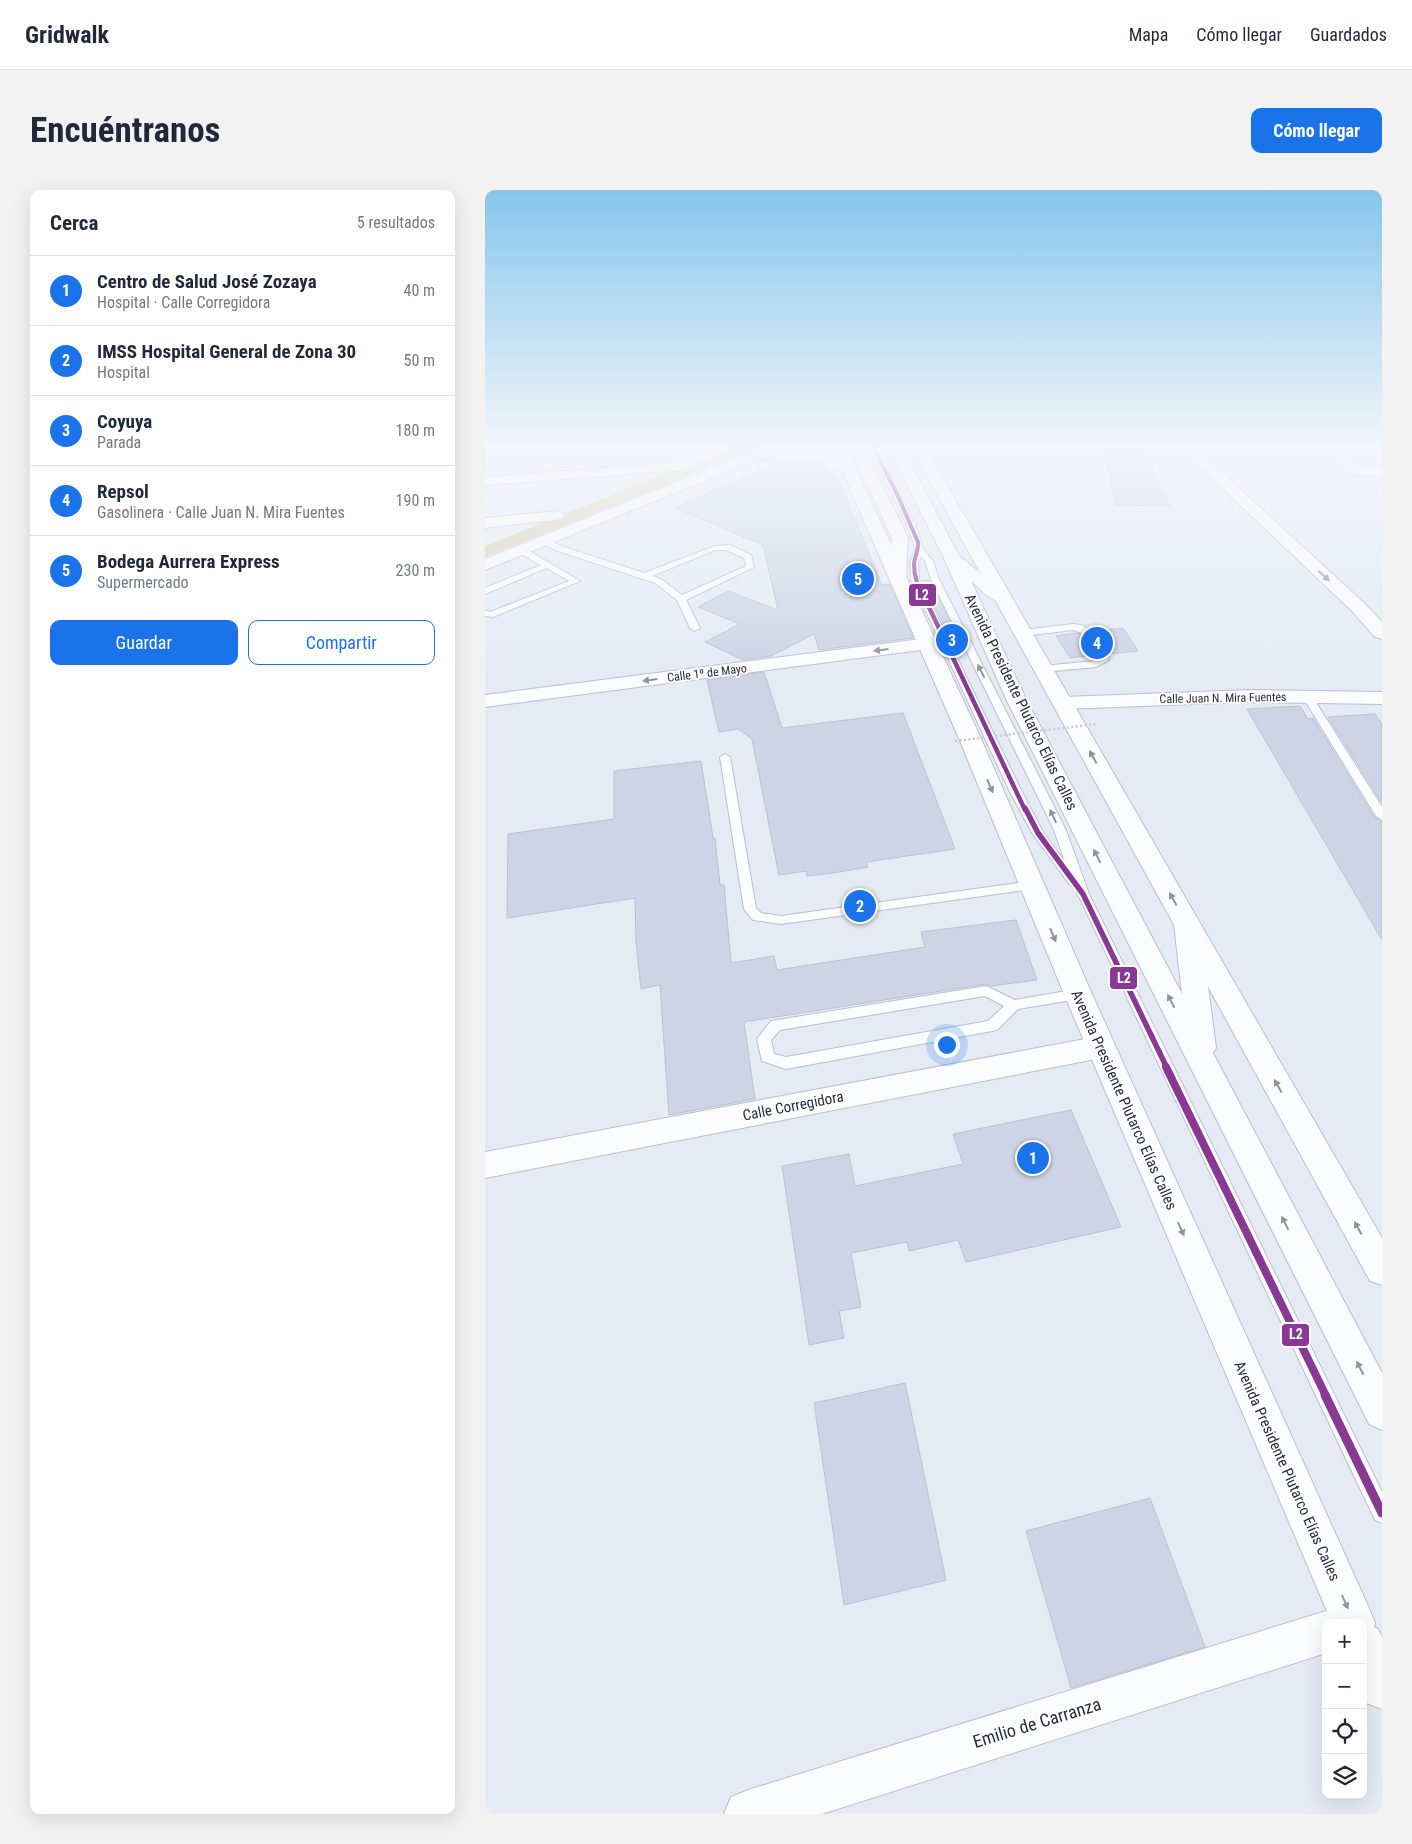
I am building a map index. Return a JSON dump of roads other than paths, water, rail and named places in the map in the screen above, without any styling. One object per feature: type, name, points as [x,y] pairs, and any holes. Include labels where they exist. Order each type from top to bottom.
[{"type":"street","points":[[503,538],[540,523]]},
{"type":"street","points":[[485,565],[590,523]]},
{"type":"street","name":"Avenida Presidente Plutarco Elías Calles","points":[[873,523],[929,644],[1077,994],[1352,1619]]},
{"type":"street","name":"Avenida Presidente Plutarco Elías Calles","points":[[892,523],[899,538],[897,576]]},
{"type":"street","name":"Avenida Presidente Plutarco Elías Calles","points":[[935,523],[1016,698],[1382,1411]]},
{"type":"street","name":"Avenida Presidente Plutarco Elías Calles","points":[[961,523],[1382,1270]]},
{"type":"street","points":[[1267,523],[1358,607],[1382,632]]},
{"type":"street","points":[[949,550],[1003,598]]},
{"type":"street","name":"Calle 1º de Mayo","points":[[485,701],[929,644]]},
{"type":"street","name":"Calle Juan N. Mira Fuentes","points":[[1063,703],[1307,696],[1380,700]]},
{"type":"street","points":[[1187,924],[1204,1067]]},
{"type":"street","name":"Calle Corregidora","points":[[485,1165],[1101,1047]]},
{"type":"street","name":"Emilio de Carranza","points":[[748,1814],[1322,1633]]},
{"type":"street","points":[[1367,1653],[1382,1687]]},
{"type":"lane","points":[[910,523],[919,549],[929,561],[935,579],[1060,830],[1083,894],[1382,1512]]},
{"type":"lane","points":[[545,541],[558,548],[658,581],[681,598],[695,628]]},
{"type":"lane","points":[[645,576],[715,548],[727,548],[748,557],[750,567],[681,598]]},
{"type":"lane","points":[[919,549],[914,563],[915,580],[1015,790],[1038,834],[1083,894]]},
{"type":"lane","points":[[485,613],[490,616],[576,582],[521,550]]},
{"type":"lane","points":[[485,591],[547,565]]},
{"type":"lane","points":[[1023,633],[1073,627],[1085,629],[1088,632]]},
{"type":"lane","points":[[1043,669],[1096,664],[1104,660],[1103,655]]},
{"type":"lane","points":[[1307,696],[1382,816]]},
{"type":"lane","points":[[725,757],[750,909],[757,917],[781,920],[1032,885]]},
{"type":"lane","points":[[1014,1004],[992,1026],[785,1063],[767,1057],[764,1039],[776,1025],[987,991],[1014,1004],[1077,994]]},
{"type":"place","name":"Bodega Aurrera Express","points":[[858,579]]},
{"type":"place","name":"Coyuya","points":[[952,640]]},
{"type":"place","name":"Repsol","points":[[1097,643]]},
{"type":"place","name":"IMSS Hospital General de Zona 30","points":[[860,906]]},
{"type":"place","name":"Centro de Salud José Zozaya","points":[[1033,1158]]}]
